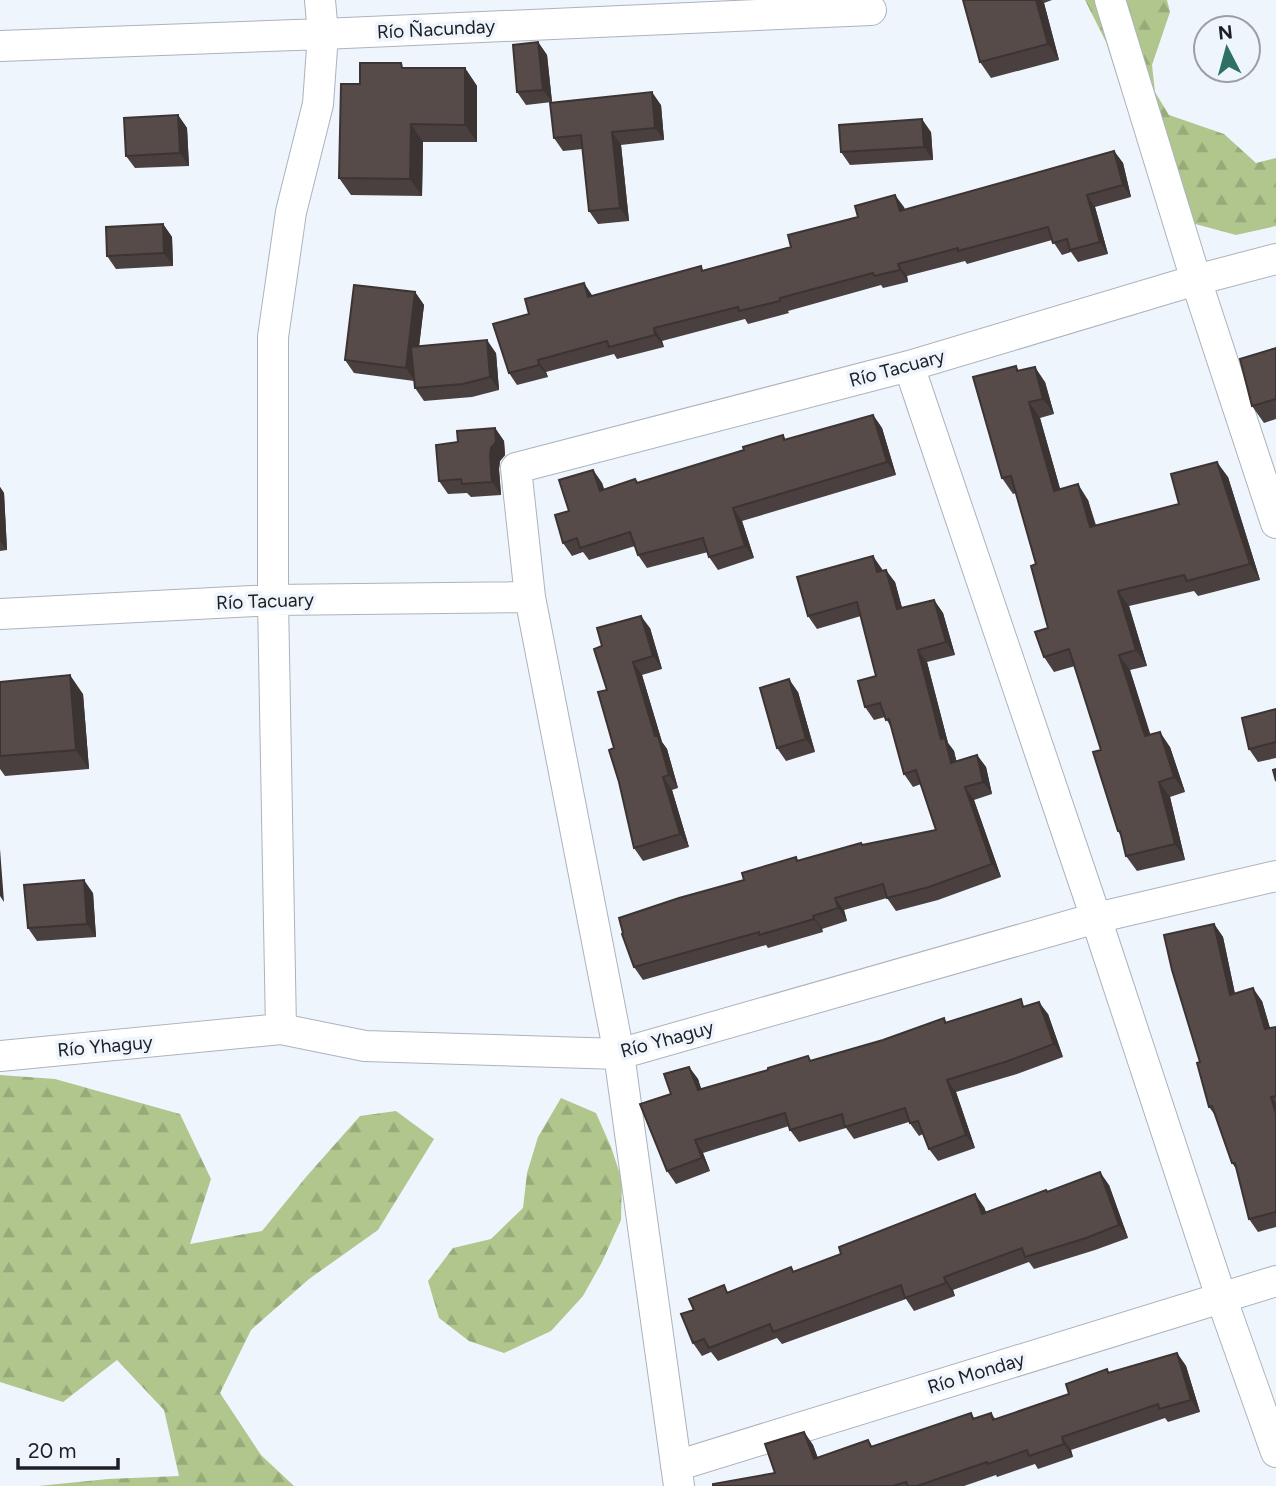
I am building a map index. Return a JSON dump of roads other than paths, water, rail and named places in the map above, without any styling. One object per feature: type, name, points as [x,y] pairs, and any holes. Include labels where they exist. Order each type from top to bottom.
[{"type":"street","points":[[281,1029],[273,600],[273,337],[291,212],[318,104],[323,34],[320,0]]},
{"type":"street","points":[[1111,0],[1196,280],[1276,523]]},
{"type":"street","name":"Río Ñacunday","points":[[0,46],[871,10]]},
{"type":"street","name":"Río Tacuary","points":[[0,614],[273,600],[530,597],[516,468],[909,366],[1196,280],[1276,260]]},
{"type":"street","points":[[909,366],[1221,1297],[1276,1452]]},
{"type":"street","points":[[530,597],[619,1054],[678,1476]]},
{"type":"street","name":"Río Yhaguy","points":[[0,1056],[281,1029],[365,1046],[619,1054],[1096,918],[1276,876]]},
{"type":"street","name":"Río Monday","points":[[678,1476],[1276,1281]]}]
